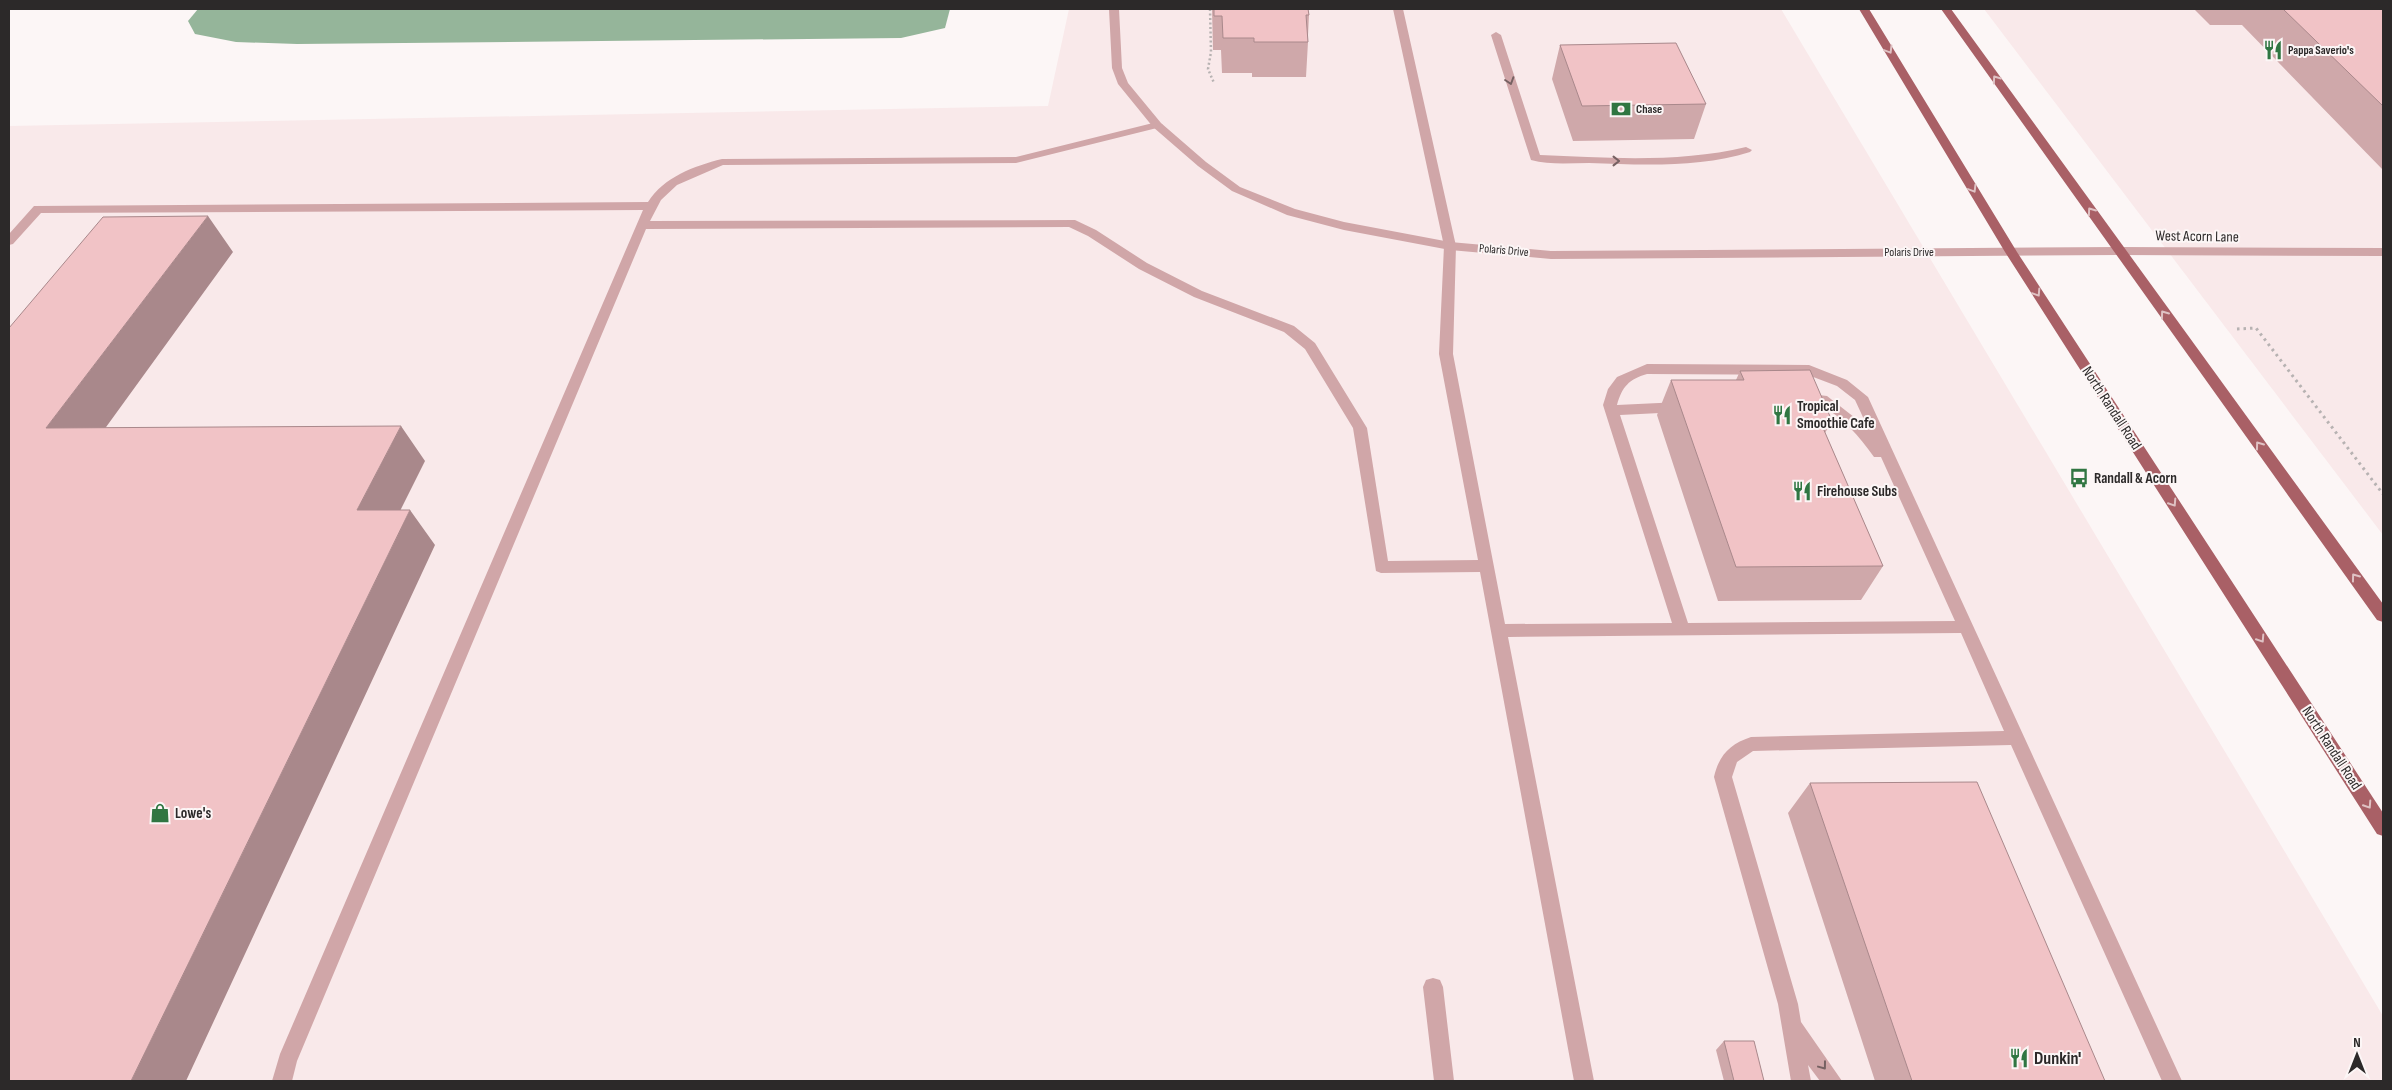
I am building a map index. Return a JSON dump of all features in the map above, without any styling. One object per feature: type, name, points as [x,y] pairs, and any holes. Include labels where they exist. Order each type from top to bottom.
[{"type":"main road","name":"North Randall Road","points":[[1864,9],[2011,252],[2383,828]]},
{"type":"main road","points":[[1946,9],[2383,616]]},
{"type":"street","name":"Polaris Drive","points":[[1114,9],[1117,68],[1123,84],[1157,125],[1202,164],[1236,189],[1291,212],[1344,226],[1450,246],[1552,254],[2011,252]]},
{"type":"street","points":[[1398,9],[1450,246],[1446,354],[1584,1081]]},
{"type":"street","points":[[1496,35],[1535,158],[1611,161],[1706,160],[1746,150]]},
{"type":"street","points":[[282,1081],[287,1061],[650,206],[662,189],[684,175],[722,162],[1016,160],[1157,125]]},
{"type":"street","points":[[9,241],[38,209],[650,206]]},
{"type":"street","points":[[642,225],[1071,223],[1092,233],[1143,266],[1198,294],[1289,329],[1310,346],[1360,428],[1368,465],[1381,567],[1486,566]]},
{"type":"street","name":"West Acorn Lane","points":[[2011,252],[2383,252]]},
{"type":"street","points":[[1682,630],[1610,405],[1614,388],[1626,375],[1647,369],[1809,370],[1842,383],[1860,397],[2172,1081]]},
{"type":"street","points":[[1784,398],[1822,399],[1860,427],[1899,481]]},
{"type":"street","points":[[1612,411],[1690,405]]},
{"type":"street","points":[[1499,631],[1965,627]]},
{"type":"street","points":[[1801,1081],[1788,1004],[1723,777],[1726,762],[1733,754],[1751,744],[2015,738]]},
{"type":"street","points":[[1433,987],[1444,1081]]},
{"type":"street","points":[[1791,1025],[1832,1081]]},
{"type":"path","points":[[1210,9],[1211,52],[1208,69],[1214,83]]},
{"type":"path","points":[[2237,329],[2256,328],[2383,494]]},
{"type":"shaded area","points":[[198,9],[950,9],[945,28],[901,38],[297,44],[236,42],[195,34],[188,21]]},
{"type":"shaded area","points":[[1069,9],[1781,9],[2383,1016],[2383,1081],[9,1081],[9,126],[1048,106]]},
{"type":"shaded area","points":[[1984,9],[2383,9],[2383,535]]},
{"type":"building","points":[[1214,9],[1308,9],[1309,15],[1306,15],[1308,42],[1254,42],[1254,38],[1223,38],[1222,16],[1214,16]]},
{"type":"building","points":[[2283,9],[2383,9],[2383,106]]},
{"type":"building","points":[[1676,43],[1706,104],[1582,106],[1560,45]]},
{"type":"building","name":"Lowe's","points":[[208,216],[46,428],[401,426],[357,510],[410,510],[131,1081],[9,1081],[9,328],[103,217]]},
{"type":"building","points":[[1810,370],[1832,421],[1820,421],[1883,566],[1736,567],[1671,380],[1744,380],[1740,371]]},
{"type":"building","points":[[1977,782],[2105,1081],[1912,1081],[1810,783]]},
{"type":"building","points":[[1724,1041],[1754,1041],[1764,1081],[1734,1081]]},
{"type":"place","name":"Pappa Saverio's","points":[[2273,50]]},
{"type":"place","name":"Chase","points":[[1621,109]]},
{"type":"place","name":"Tropical Smoothie Cafe","points":[[1782,415]]},
{"type":"place","name":"Randall & Acorn","points":[[2079,478]]},
{"type":"place","name":"Firehouse Subs","points":[[1802,491]]},
{"type":"place","name":"Lowe's","points":[[160,813]]},
{"type":"place","name":"Dunkin'","points":[[2019,1058]]}]
